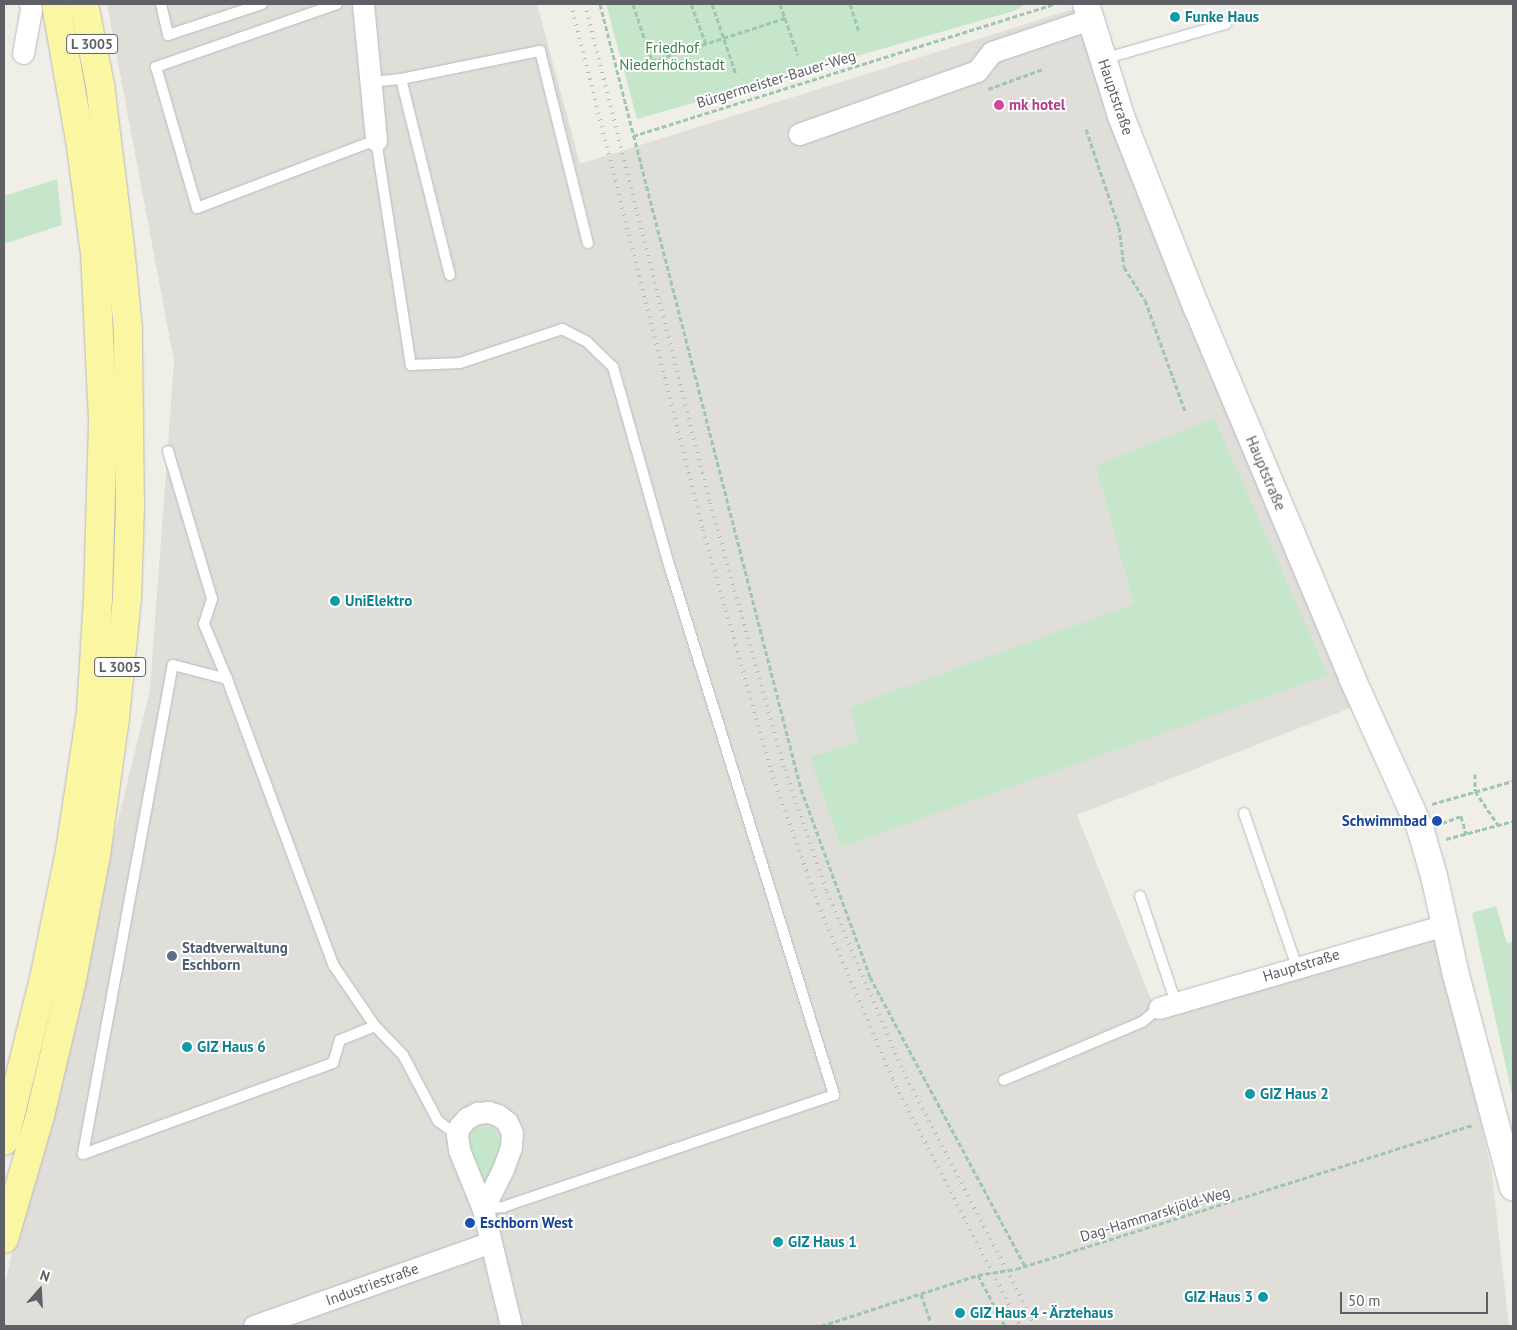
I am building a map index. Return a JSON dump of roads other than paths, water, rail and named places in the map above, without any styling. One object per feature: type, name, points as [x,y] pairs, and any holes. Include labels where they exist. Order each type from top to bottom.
[{"type":"highway","name":"L 3005","points":[[4,1141],[45,974],[70,851],[91,712],[98,599],[103,421],[95,254],[81,146],[56,4]]},
{"type":"highway","name":"L 3005","points":[[4,1239],[40,1116],[71,984],[95,864],[115,718],[127,598],[130,506],[128,330],[101,94],[84,4]]},
{"type":"street","points":[[23,53],[31,10],[30,4]]},
{"type":"street","points":[[363,4],[376,140]]},
{"type":"street","name":"Hauptstraße","points":[[799,134],[977,71],[992,52],[1088,12],[1122,116],[1196,306],[1352,678],[1413,812],[1434,876],[1444,925],[1513,1187]]},
{"type":"street","name":"Hauptstraße","points":[[1168,1005],[1444,925]]},
{"type":"street","points":[[483,1209],[503,1169],[511,1147],[512,1132],[507,1122],[498,1115],[488,1112],[476,1113],[466,1118],[456,1135],[459,1150],[483,1209],[489,1243],[511,1326]]},
{"type":"street","name":"Industriestraße","points":[[254,1326],[489,1243]]},
{"type":"lane","points":[[161,4],[168,35],[262,4]]},
{"type":"lane","points":[[336,4],[156,67],[197,208],[376,140],[411,365],[460,363],[562,329],[587,342],[613,367],[670,568],[834,1096],[504,1207],[483,1209]]},
{"type":"lane","points":[[1102,59],[1226,24]]},
{"type":"lane","points":[[371,82],[402,79],[540,52],[588,243]]},
{"type":"lane","points":[[402,79],[450,274]]},
{"type":"lane","points":[[168,451],[212,599],[204,624],[227,679],[334,966],[375,1026],[403,1055],[438,1121],[456,1135]]},
{"type":"lane","points":[[227,679],[173,665],[83,1154],[333,1063],[340,1040],[375,1026]]},
{"type":"lane","points":[[1244,813],[1297,967]]},
{"type":"lane","points":[[1004,1080],[1142,1022],[1168,1005],[1140,896]]},
{"type":"railway","points":[[571,4],[703,530],[771,771],[818,904],[893,1080],[1020,1326]]},
{"type":"railway","points":[[585,4],[710,503],[785,770],[827,892],[903,1071],[1036,1326]]},
{"type":"place","name":"Funke Haus","points":[[1175,17]]},
{"type":"place","name":"mk hotel","points":[[999,105]]},
{"type":"place","name":"UniElektro","points":[[335,601]]},
{"type":"place","name":"Schwimmbad","points":[[1437,821]]},
{"type":"place","name":"Stadtverwaltung Eschborn","points":[[172,956]]},
{"type":"place","name":"GIZ Haus 6","points":[[187,1047]]},
{"type":"place","name":"GIZ Haus 2","points":[[1250,1094]]},
{"type":"place","name":"Eschborn West","points":[[470,1223]]},
{"type":"place","name":"GIZ Haus 1","points":[[778,1242]]},
{"type":"place","name":"GIZ Haus 3","points":[[1263,1297]]},
{"type":"place","name":"GIZ Haus 4 - Ärztehaus","points":[[960,1313]]},
{"type":"park label","name":"Friedhof Niederhöchstadt","points":[[672,56]]}]
